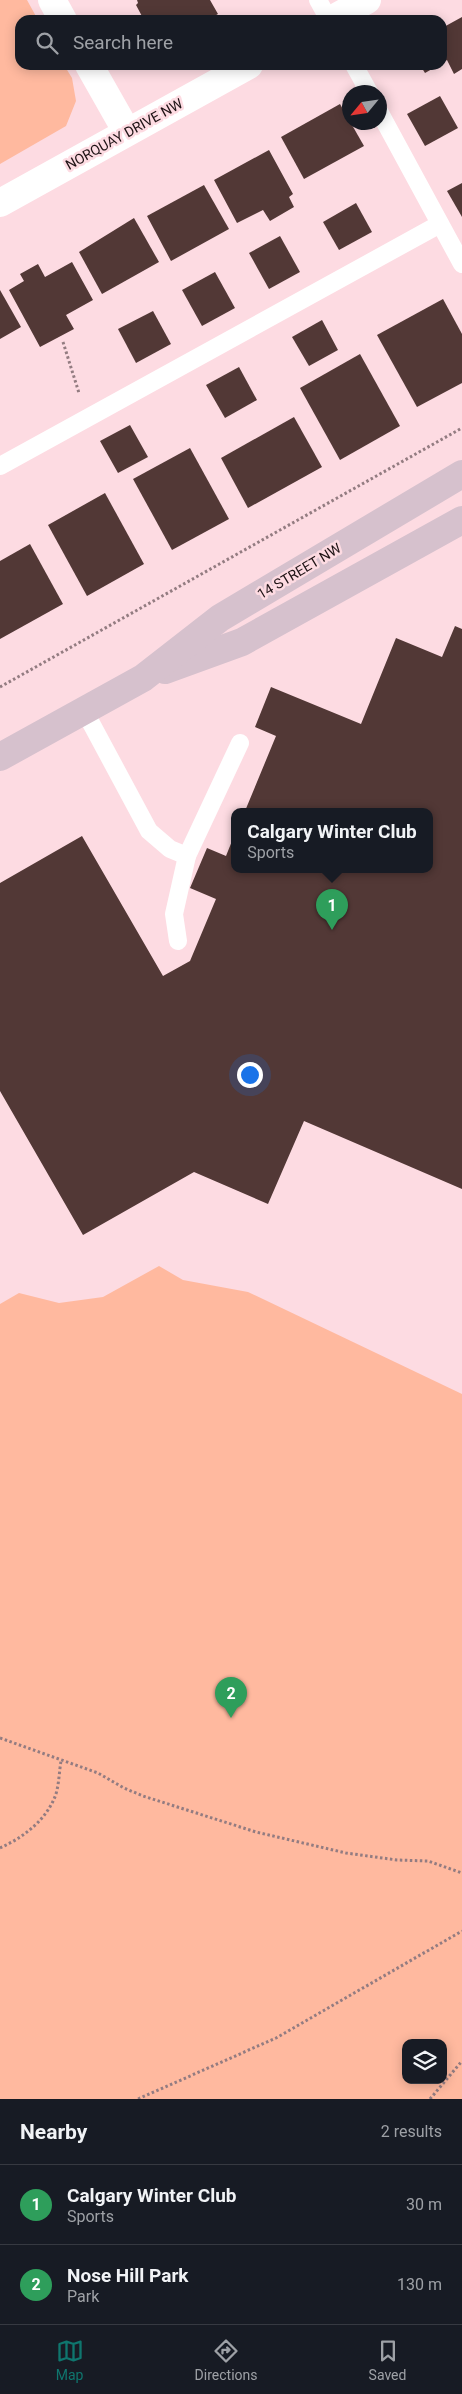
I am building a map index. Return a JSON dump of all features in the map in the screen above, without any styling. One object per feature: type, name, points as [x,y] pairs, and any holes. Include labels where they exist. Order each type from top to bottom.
[{"type":"main road","name":"14 STREET NW","points":[[0,757],[142,678],[220,618],[462,474]]},
{"type":"main road","name":"14 STREET NW","points":[[142,678],[242,642],[462,520]]},
{"type":"street","points":[[52,0],[60,15]]},
{"type":"street","points":[[339,15],[367,0]]},
{"type":"street","points":[[91,70],[127,132]]},
{"type":"street","name":"NORQUAY DRIVE NW","points":[[0,204],[240,70]]},
{"type":"lane","points":[[318,0],[327,15]]},
{"type":"lane","points":[[357,70],[365,85]]},
{"type":"lane","points":[[387,125],[462,264]]},
{"type":"lane","points":[[0,466],[440,224]]},
{"type":"lane","points":[[84,710],[148,831],[170,850],[187,856]]},
{"type":"lane","points":[[178,941],[174,914],[187,856],[240,743]]},
{"type":"path","points":[[63,342],[79,395],[78,423]]},
{"type":"path","points":[[0,687],[462,428]]},
{"type":"path","points":[[0,1738],[98,1773],[124,1788],[143,1796],[256,1832],[346,1853],[397,1860],[428,1861],[462,1873]]},
{"type":"path","points":[[0,1848],[30,1830],[43,1816],[55,1798],[61,1761]]},
{"type":"path","points":[[138,2099],[276,2038],[462,1930]]},
{"type":"path","points":[[430,2099],[462,2061]]},
{"type":"shaded area","points":[[0,0],[27,0],[35,15],[15,15],[15,70],[67,70],[72,78],[76,101],[66,126],[0,164]]},
{"type":"shaded area","points":[[159,1266],[183,1280],[248,1292],[462,1394],[462,2099],[0,2099],[0,1304],[19,1293],[59,1303],[103,1297]]},
{"type":"building","points":[[137,0],[210,0],[218,14],[141,15],[136,5],[138,3]]},
{"type":"building","points":[[462,17],[462,69],[454,74],[447,60],[447,25]]},
{"type":"building","points":[[440,96],[458,128],[425,146],[407,114]]},
{"type":"building","points":[[340,104],[342,108],[342,130],[355,130],[364,146],[304,179],[281,137]]},
{"type":"building","points":[[269,150],[293,194],[289,197],[294,207],[270,221],[263,210],[237,223],[214,180]]},
{"type":"building","points":[[462,183],[462,217],[447,191]]},
{"type":"building","points":[[204,185],[229,229],[171,261],[147,216]]},
{"type":"building","points":[[356,203],[372,232],[339,250],[323,222]]},
{"type":"building","points":[[134,218],[159,262],[102,294],[79,252]]},
{"type":"building","points":[[280,236],[300,272],[269,289],[249,253]]},
{"type":"building","points":[[72,262],[93,300],[66,315],[74,329],[40,347],[9,290],[24,281],[20,274],[38,264],[45,277]]},
{"type":"building","points":[[215,272],[235,308],[202,326],[182,290]]},
{"type":"building","points":[[0,290],[21,327],[0,339]]},
{"type":"building","points":[[443,299],[462,334],[462,383],[417,407],[377,335]]},
{"type":"building","points":[[153,311],[171,344],[136,363],[118,329]]},
{"type":"building","points":[[322,320],[338,350],[309,366],[292,337]]},
{"type":"building","points":[[360,354],[400,426],[340,460],[300,388]]},
{"type":"building","points":[[239,367],[257,400],[225,418],[206,385]]},
{"type":"building","points":[[294,417],[322,467],[248,508],[221,458]]},
{"type":"building","points":[[130,425],[148,457],[118,473],[100,441]]},
{"type":"building","points":[[190,448],[229,519],[172,550],[133,479]]},
{"type":"building","points":[[105,493],[144,564],[87,596],[48,525]]},
{"type":"building","points":[[30,544],[63,604],[0,639],[0,561]]},
{"type":"building","points":[[455,626],[462,629],[462,1189],[304,1121],[268,1204],[194,1172],[83,1235],[0,1091],[0,883],[82,836],[163,976],[190,961],[216,899],[190,888],[207,848],[226,856],[231,844],[231,873],[433,873],[433,808],[246,808],[276,736],[255,727],[271,687],[361,724],[396,638],[442,657]]},
{"type":"place","name":"Calgary Winter Club","points":[[332,930]]},
{"type":"place","name":"Nose Hill Park","points":[[231,1718]]}]
